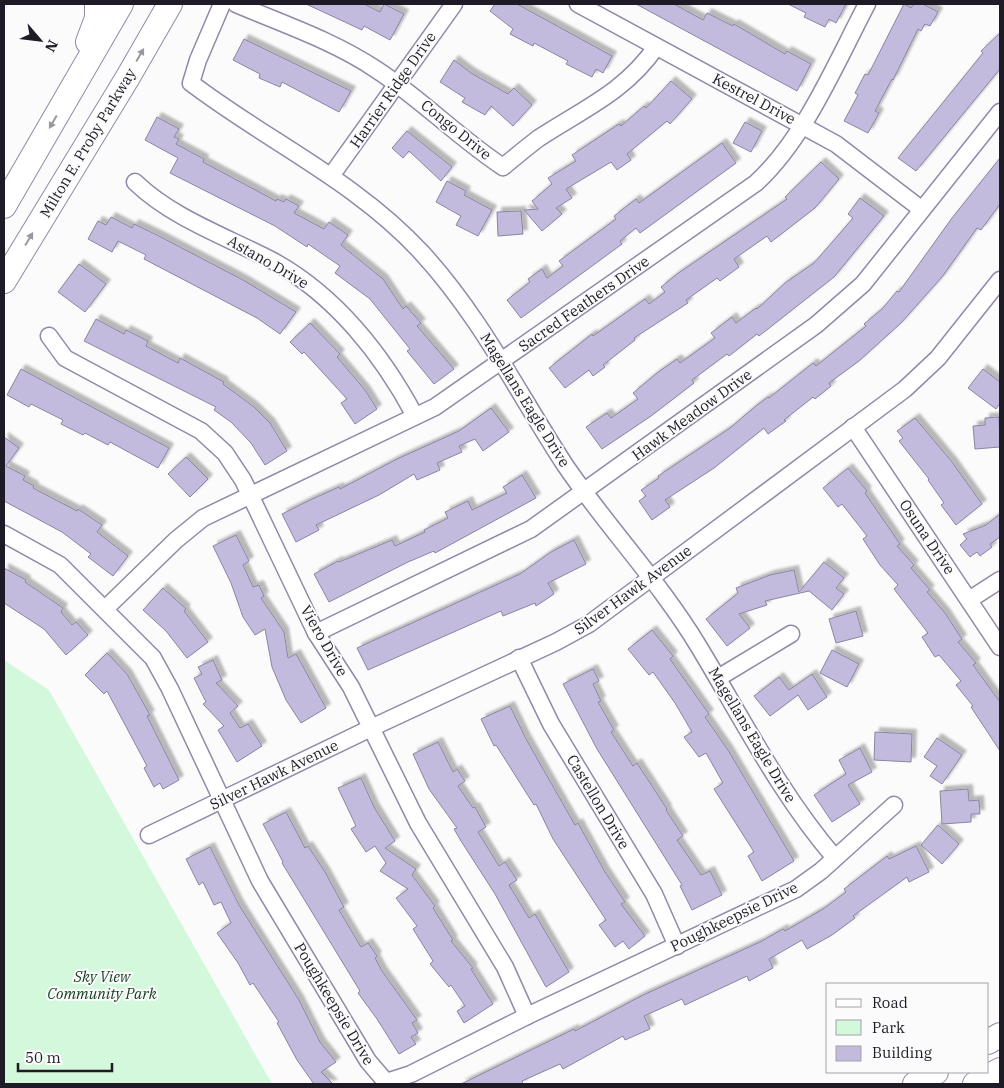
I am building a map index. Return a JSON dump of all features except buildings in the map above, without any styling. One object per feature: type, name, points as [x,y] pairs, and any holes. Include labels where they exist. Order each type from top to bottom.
[{"type":"highway","points":[[73,88],[73,67],[92,34],[98,18],[97,4]]},
{"type":"highway","points":[[4,206],[121,4]]},
{"type":"highway","name":"Milton E. Proby Parkway","points":[[4,281],[170,4]]},
{"type":"highway","points":[[989,1041],[1000,1035]]},
{"type":"highway","points":[[975,1084],[1000,1070]]},
{"type":"highway","points":[[914,1084],[934,1073]]},
{"type":"street","name":"Magellans Eagle Drive","points":[[222,4],[198,60],[191,84],[332,176],[391,221],[422,252],[456,292],[584,493],[650,578],[694,639],[803,821],[834,858]]},
{"type":"street","name":"Congo Drive","points":[[236,4],[343,50],[397,84],[482,153],[503,167],[538,140],[619,88],[640,70],[656,47]]},
{"type":"street","name":"Harrier Ridge Drive","points":[[332,176],[454,4]]},
{"type":"street","name":"Kestrel Drive","points":[[578,4],[836,144],[922,209]]},
{"type":"street","name":"Sacred Feathers Drive","points":[[105,609],[192,526],[215,511],[415,416],[457,393],[756,183],[776,164],[802,125],[867,4]]},
{"type":"street","name":"Hawk Meadow Drive","points":[[316,634],[507,543],[531,529],[584,493],[834,311],[863,284],[1000,112]]},
{"type":"street","name":"Astano Drive","points":[[135,182],[153,199],[273,262],[316,290],[377,355],[415,416]]},
{"type":"street","name":"Silver Hawk Avenue","points":[[149,836],[371,728],[574,634],[905,389],[938,358],[1000,280]]},
{"type":"street","name":"Viero Drive","points":[[49,336],[65,358],[201,432],[214,442],[235,467],[250,494],[316,634],[351,687],[418,823],[505,967],[527,1016]]},
{"type":"street","name":"Osuna Drive","points":[[853,428],[1000,647]]},
{"type":"street","name":"Poughkeepsie Drive","points":[[4,534],[60,565],[143,647],[160,669],[260,881],[368,1062],[386,1082],[411,1074],[527,1016],[796,889],[894,806]]},
{"type":"street","points":[[969,600],[1000,580]]},
{"type":"street","points":[[718,678],[791,634]]},
{"type":"street","name":"Castellon Drive","points":[[520,658],[551,724],[654,894],[676,946]]},
{"type":"green space","name":"Sky View Community Park","points":[[4,660],[49,690],[272,1084],[4,1084]]}]
